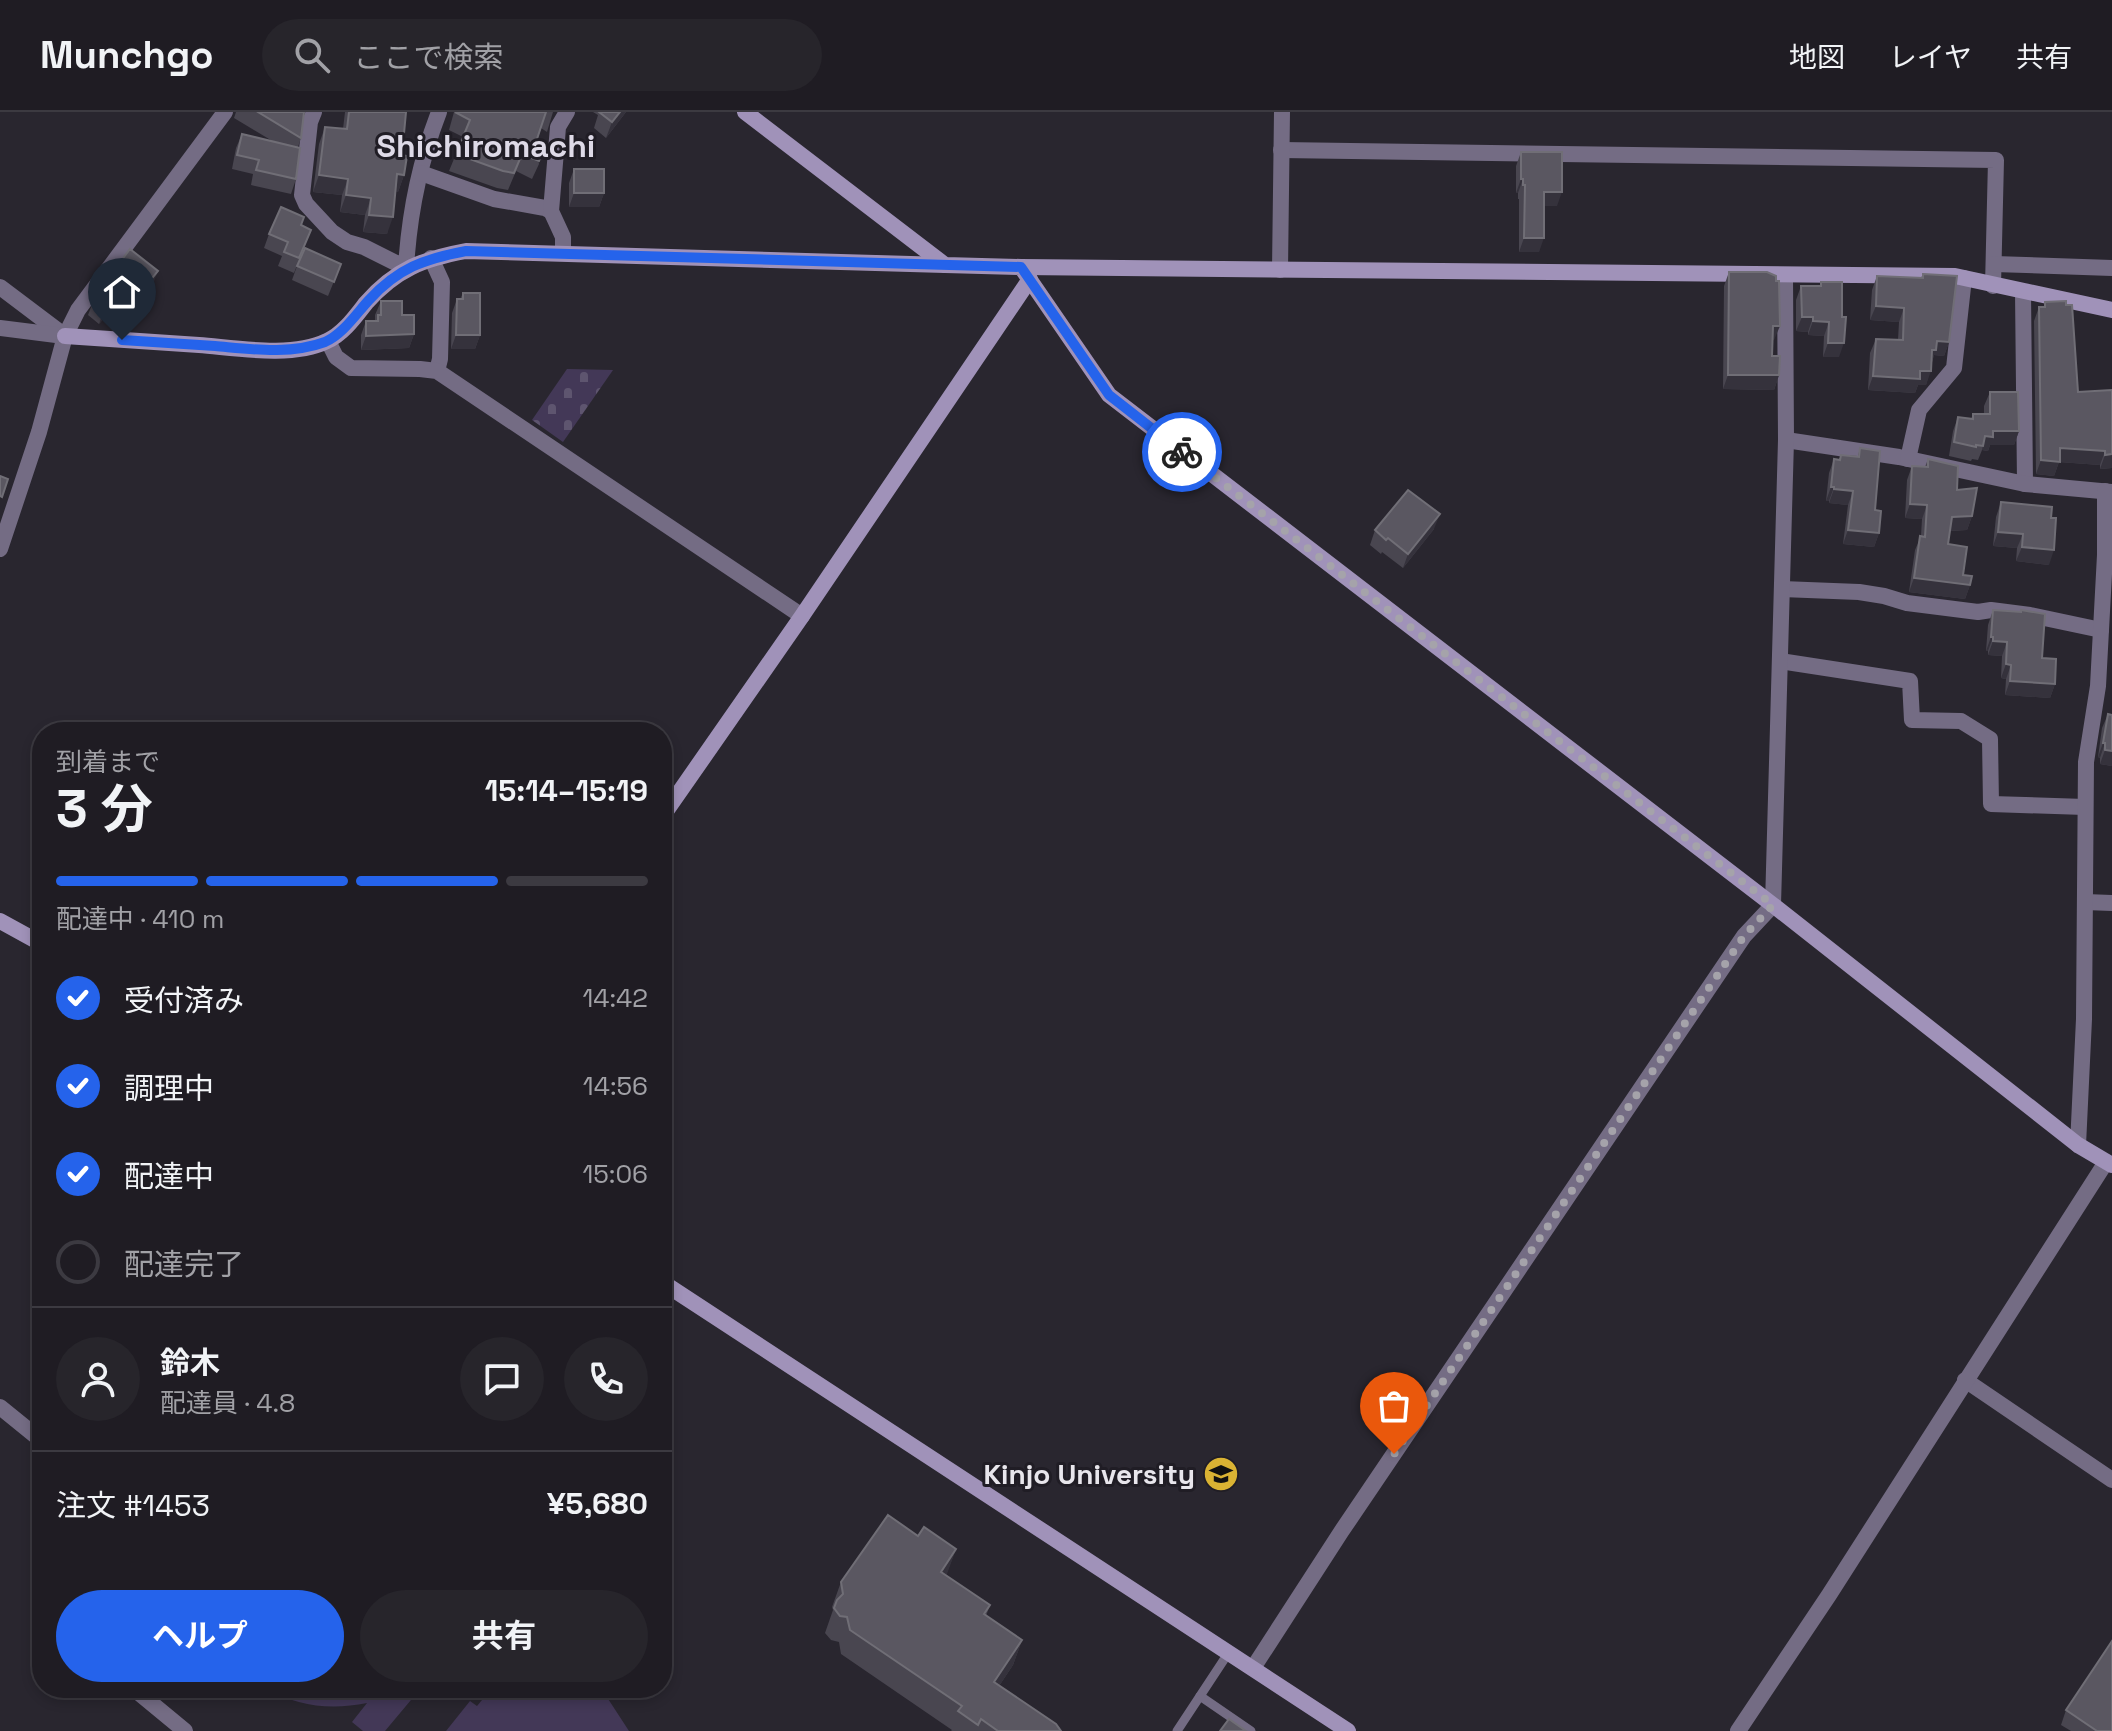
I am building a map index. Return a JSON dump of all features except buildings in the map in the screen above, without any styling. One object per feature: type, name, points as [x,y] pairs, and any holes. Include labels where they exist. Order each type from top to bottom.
[{"type":"street","points":[[0,549],[39,432],[65,336],[78,310],[225,112]]},
{"type":"street","points":[[314,112],[310,122],[302,195],[306,204],[332,232],[347,242],[406,268]]},
{"type":"street","points":[[406,268],[407,239],[428,141],[439,112]]},
{"type":"street","points":[[563,253],[563,237],[551,211],[558,127],[567,112]]},
{"type":"street","points":[[745,112],[945,265]]},
{"type":"street","points":[[1280,270],[1282,112]]},
{"type":"street","points":[[1281,150],[1996,160],[1993,286]]},
{"type":"street","points":[[421,173],[494,199],[551,211]]},
{"type":"street","points":[[0,328],[65,336],[298,349],[328,341],[387,282],[406,268],[431,258],[466,251],[945,265],[1026,273],[1280,270],[1955,276],[2112,310]]},
{"type":"street","points":[[431,258],[442,282],[437,371]]},
{"type":"street","points":[[1994,264],[2112,268]]},
{"type":"street","points":[[672,803],[802,616],[1026,273]]},
{"type":"street","points":[[1026,273],[1109,395],[1773,905],[2078,1145],[2109,1164],[1738,1731]]},
{"type":"street","points":[[1253,1668],[1341,1532],[1744,936],[1773,905],[1786,440],[1785,275]]},
{"type":"street","points":[[1908,459],[1919,410],[1954,368],[1964,278]]},
{"type":"street","points":[[0,287],[65,336]]},
{"type":"street","points":[[2023,292],[2025,484]]},
{"type":"street","points":[[328,341],[336,357],[351,368],[437,371],[802,616]]},
{"type":"street","points":[[1786,440],[1908,459],[2025,484],[2109,492],[2109,556],[2101,630],[2105,694],[2086,762],[2084,1019],[2078,1145]]},
{"type":"street","points":[[1782,589],[1859,592],[1907,603],[2030,615],[2101,630]]},
{"type":"street","points":[[1780,661],[1910,681],[1912,720],[1961,721],[1990,739],[1991,804],[2085,807]]},
{"type":"street","points":[[2085,902],[2112,903]]},
{"type":"street","points":[[0,921],[32,939]]},
{"type":"street","points":[[672,1289],[1348,1731]]},
{"type":"street","points":[[1965,1380],[2112,1480]]},
{"type":"street","points":[[0,1407],[32,1433]]},
{"type":"street","points":[[145,1698],[185,1731]]},
{"type":"lane","points":[[1177,1731],[1229,1652]]},
{"type":"lane","points":[[1200,1696],[1251,1731]]},
{"type":"green space","points":[[567,369],[613,370],[563,442],[532,420]]},
{"type":"green space","points":[[288,1698],[413,1698],[385,1731],[363,1731],[352,1722],[367,1703],[315,1705]]},
{"type":"green space","points":[[484,1698],[608,1698],[629,1731],[446,1731],[470,1701],[477,1706]]},
{"type":"way so far","points":[[1182,452],[1773,905],[1744,936],[1394,1454]]},
{"type":"place","name":"Kinjo University","points":[[1221,1474]]},
{"type":"district","name":"Shichiromachi","points":[[486,146]]},
{"type":"route","points":[[122,340],[298,349],[328,341],[387,282],[406,268],[431,258],[466,251],[1021,267],[1109,395],[1182,452]]}]
